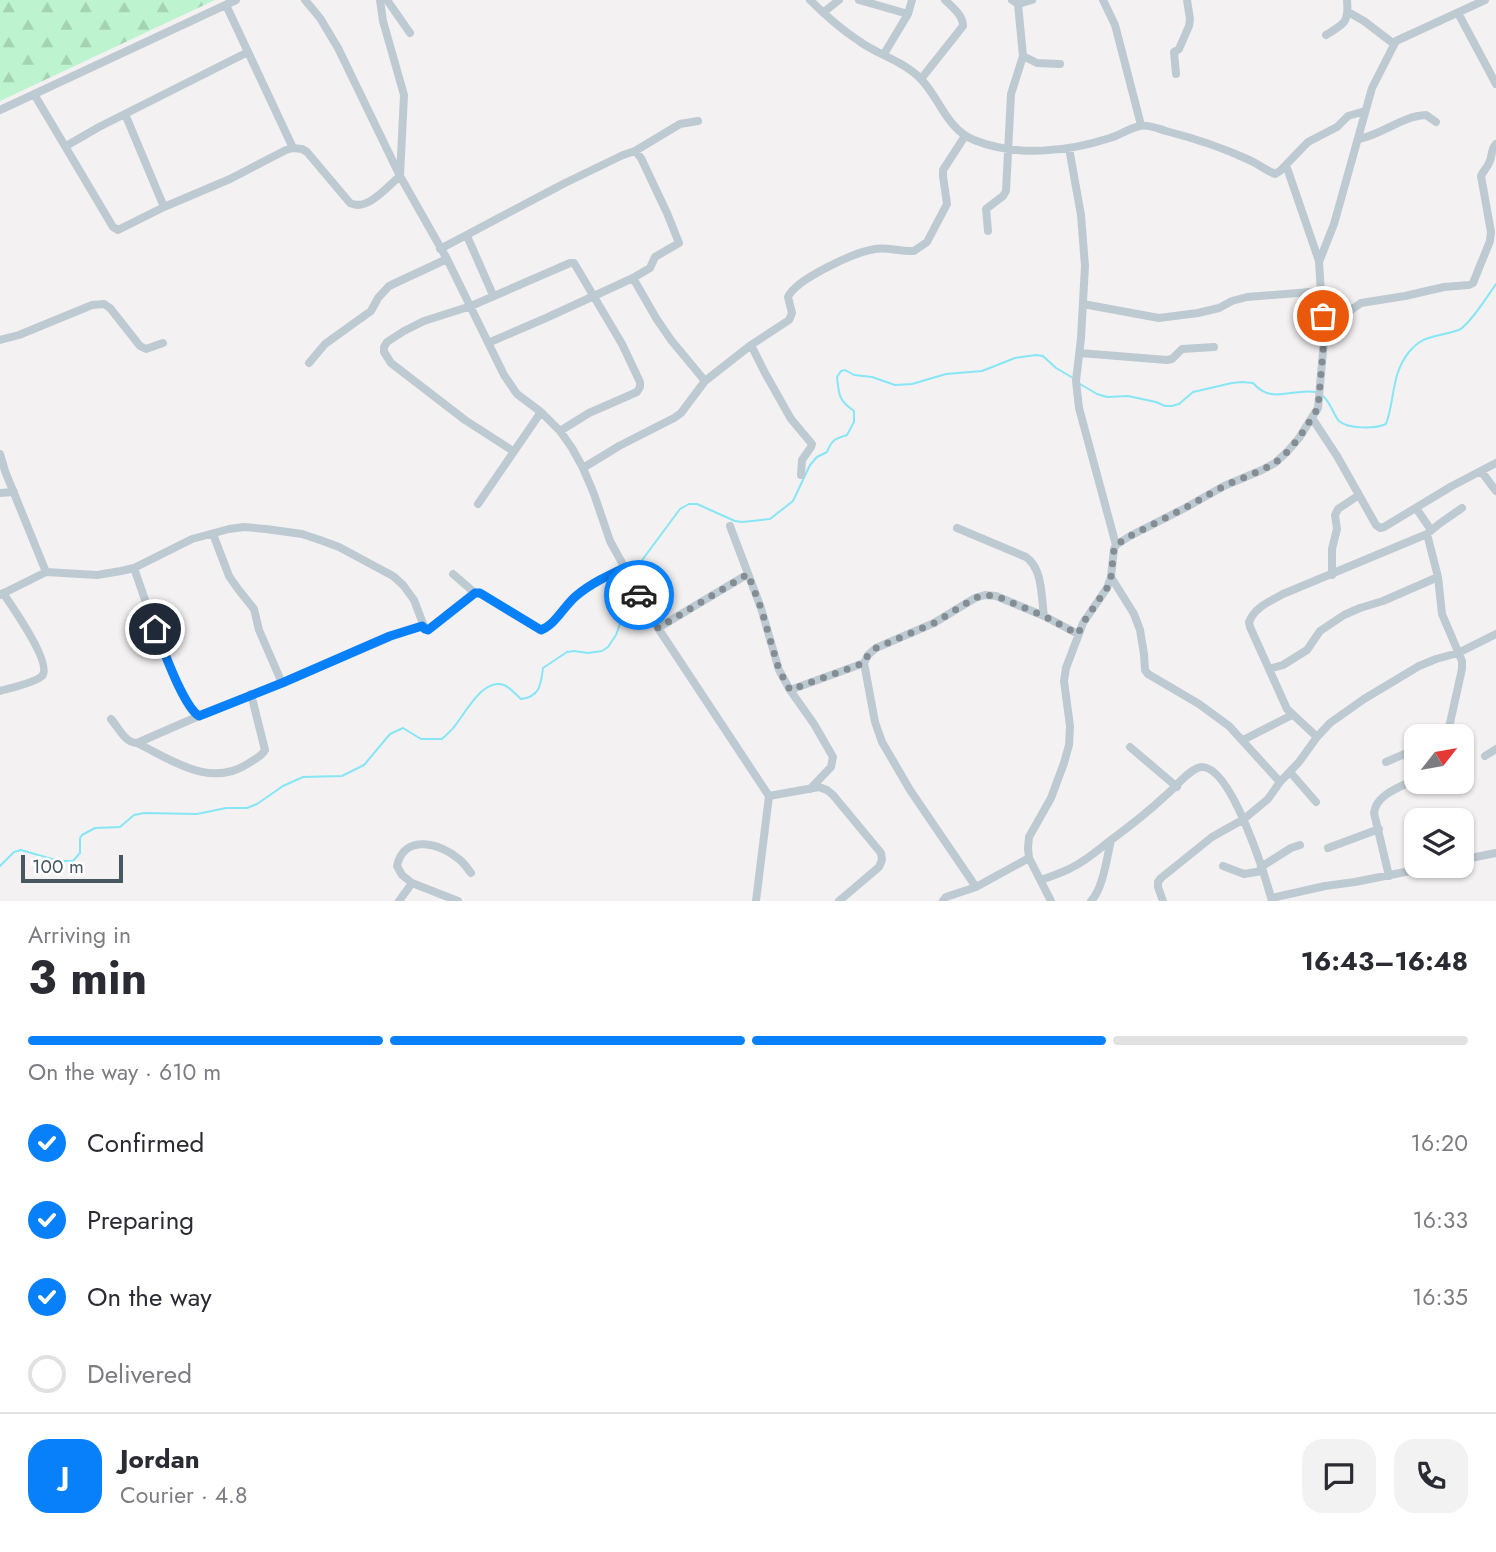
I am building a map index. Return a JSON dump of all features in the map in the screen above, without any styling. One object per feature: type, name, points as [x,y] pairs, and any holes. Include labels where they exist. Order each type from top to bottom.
[{"type":"street","points":[[0,110],[236,0]]},
{"type":"street","points":[[305,0],[320,18],[338,48],[400,176],[447,259],[511,386],[560,431],[572,448],[583,468],[610,541],[625,570],[658,628],[769,796],[756,901]]},
{"type":"street","points":[[34,94],[113,227],[118,230],[293,148],[307,152],[350,203],[355,206],[368,203],[400,176],[404,95],[383,21],[380,0]]},
{"type":"street","points":[[387,0],[410,33]]},
{"type":"street","points":[[810,0],[860,42],[907,66],[921,79],[949,121],[965,136],[986,144],[1030,150],[1069,148],[1111,138],[1141,125],[1180,134],[1248,160],[1275,174],[1308,142],[1337,127],[1348,116],[1365,111]]},
{"type":"street","points":[[824,12],[839,0]]},
{"type":"street","points":[[859,0],[908,14]]},
{"type":"street","points":[[884,54],[908,14],[912,0]]},
{"type":"street","points":[[921,79],[963,26],[960,15],[945,0]]},
{"type":"street","points":[[988,230],[986,209],[1006,191],[1011,94],[1023,56],[1015,2],[1032,0]]},
{"type":"street","points":[[1103,0],[1115,25],[1141,125]]},
{"type":"street","points":[[1176,75],[1174,52],[1180,48],[1190,19],[1187,0]]},
{"type":"street","points":[[1326,35],[1346,20],[1347,0]]},
{"type":"street","points":[[1319,262],[1334,225],[1372,88],[1394,44],[1485,0]]},
{"type":"street","points":[[226,5],[293,148]]},
{"type":"street","points":[[1348,12],[1394,44]]},
{"type":"street","points":[[1458,13],[1496,85]]},
{"type":"street","points":[[66,146],[248,52]]},
{"type":"street","points":[[1023,56],[1037,63],[1060,64]]},
{"type":"street","points":[[125,114],[164,207]]},
{"type":"street","points":[[1359,139],[1372,136],[1409,118],[1426,115],[1436,122]]},
{"type":"street","points":[[440,249],[565,183],[635,151],[680,124],[698,121]]},
{"type":"street","points":[[583,468],[681,413],[705,381],[789,320],[792,316],[788,297],[793,289],[822,270],[861,253],[884,248],[914,251],[927,242],[947,204],[943,170],[965,136]]},
{"type":"street","points":[[1324,340],[1351,310],[1361,303],[1473,283],[1490,241],[1491,232],[1481,176],[1490,162],[1496,144]]},
{"type":"street","points":[[1069,148],[1081,215],[1085,266],[1076,381],[1079,408],[1116,545]]},
{"type":"street","points":[[488,343],[633,278],[652,266],[655,257],[677,245],[679,242],[635,151]]},
{"type":"street","points":[[1051,901],[1029,858],[1030,836],[1051,798],[1069,745],[1070,726],[1063,681],[1066,668],[1083,623],[1107,588],[1116,545],[1224,486],[1275,463],[1287,452],[1318,408],[1324,340],[1319,262],[1286,164]]},
{"type":"street","points":[[467,236],[494,295]]},
{"type":"street","points":[[309,363],[325,344],[371,311],[389,286],[447,259]]},
{"type":"street","points":[[513,451],[465,421],[391,363],[384,347],[387,342],[424,321],[471,306],[574,263],[622,344],[640,387],[637,392],[589,413],[560,431]]},
{"type":"street","points":[[633,278],[671,340],[705,381]]},
{"type":"street","points":[[1083,304],[1159,318],[1198,313],[1247,298],[1322,291]]},
{"type":"street","points":[[0,340],[92,305],[104,304],[110,307],[140,346],[146,349],[163,343]]},
{"type":"street","points":[[751,345],[791,419],[812,444],[802,460],[801,475]]},
{"type":"street","points":[[1080,353],[1167,360],[1172,359],[1182,349],[1214,347]]},
{"type":"street","points":[[478,505],[541,412]]},
{"type":"street","points":[[1311,418],[1380,528],[1496,463]]},
{"type":"street","points":[[0,454],[46,572]]},
{"type":"street","points":[[1481,471],[1496,491]]},
{"type":"street","points":[[0,493],[14,492]]},
{"type":"street","points":[[1332,575],[1332,549],[1337,529],[1335,515],[1338,509],[1359,495]]},
{"type":"street","points":[[1416,508],[1429,532],[1442,614],[1462,661],[1450,724]]},
{"type":"street","points":[[1317,737],[1292,715],[1284,702],[1249,622],[1252,613],[1283,594],[1429,532],[1462,508]]},
{"type":"street","points":[[730,526],[761,608],[779,670],[833,757],[831,767],[810,789]]},
{"type":"street","points":[[0,691],[34,680],[43,676],[44,672],[34,642],[2,594],[46,572],[97,575],[134,568],[192,539],[244,527],[302,534],[339,547],[393,576],[404,585],[414,600],[422,626],[428,630],[475,593]]},
{"type":"street","points":[[957,528],[1026,556],[1033,562],[1037,570],[1044,616]]},
{"type":"street","points":[[213,534],[229,576],[254,609],[259,630],[282,683]]},
{"type":"street","points":[[134,568],[155,629],[178,683],[194,713],[199,716]]},
{"type":"street","points":[[453,574],[475,593],[480,593],[541,630],[549,626],[583,590],[605,576],[625,570]]},
{"type":"street","points":[[658,628],[748,574]]},
{"type":"street","points":[[1111,577],[1140,630],[1145,670],[1148,674],[1199,704],[1229,726],[1280,782]]},
{"type":"street","points":[[1269,670],[1307,650],[1320,631],[1344,615],[1438,577]]},
{"type":"street","points":[[976,887],[910,790],[882,742],[875,722],[864,663],[876,648],[934,623],[975,598],[985,595],[996,596],[1044,616],[1078,634]]},
{"type":"street","points":[[137,743],[390,636],[422,626]]},
{"type":"street","points":[[1163,901],[1158,887],[1161,878],[1212,837],[1244,820],[1268,799],[1330,723],[1419,666],[1458,653],[1496,634]]},
{"type":"street","points":[[790,690],[864,663]]},
{"type":"street","points":[[111,719],[128,741],[193,771],[220,774],[242,768],[265,750],[251,694]]},
{"type":"street","points":[[1243,740],[1292,715]]},
{"type":"street","points":[[1130,747],[1177,787]]},
{"type":"street","points":[[1485,756],[1496,749]]},
{"type":"street","points":[[1386,762],[1404,754]]},
{"type":"street","points":[[1041,880],[1081,863],[1177,787],[1198,767],[1206,767],[1216,773],[1238,805],[1272,900],[1325,886],[1404,873]]},
{"type":"street","points":[[1290,772],[1316,802]]},
{"type":"street","points":[[1389,876],[1374,813],[1375,806],[1378,800],[1404,786]]},
{"type":"street","points":[[769,796],[819,787],[827,790],[881,853],[879,867],[839,901]]},
{"type":"street","points":[[1328,848],[1379,829]]},
{"type":"street","points":[[1091,901],[1095,898],[1111,840]]},
{"type":"street","points":[[458,901],[412,884],[397,866],[399,856],[410,846],[424,843],[448,851],[471,873]]},
{"type":"street","points":[[1223,866],[1244,874],[1262,869],[1291,848],[1300,845]]},
{"type":"street","points":[[1474,857],[1496,853]]},
{"type":"street","points":[[943,901],[946,897],[976,887],[1029,858]]},
{"type":"street","points":[[399,901],[412,884]]},
{"type":"green space","points":[[0,0],[215,0],[0,101]]},
{"type":"waterway","points":[[1323,396],[1343,424],[1362,427],[1386,424],[1396,378],[1409,352],[1424,340],[1461,329],[1496,284]]},
{"type":"waterway","points":[[631,575],[680,509],[689,504],[697,504],[742,522],[770,519],[793,501],[810,465],[817,457],[827,452],[834,440],[847,435],[854,422],[854,411],[842,400],[839,392],[837,377],[841,371],[895,385],[912,384],[946,374],[982,371],[1015,358],[1036,355],[1043,356],[1073,378]]},
{"type":"waterway","points":[[1080,384],[1107,397],[1128,396],[1165,406],[1179,404],[1193,392],[1242,382],[1253,383],[1267,393],[1316,392]]},
{"type":"waterway","points":[[0,866],[14,852],[21,850],[59,861],[73,861],[80,853],[82,835],[95,828],[120,827],[134,815],[197,814],[226,808],[247,808],[303,777],[342,776],[364,765],[390,734],[403,728],[421,739],[442,739],[475,698],[488,687],[504,685],[521,699],[527,698],[536,693],[543,668],[567,652],[588,653],[602,651],[608,647],[627,612],[625,594],[629,580]]},
{"type":"way so far","points":[[639,595],[658,628],[748,574],[779,670],[790,690],[864,663],[876,648],[934,623],[975,598],[985,595],[996,596],[1044,616],[1078,634],[1090,610],[1107,588],[1116,545],[1224,486],[1275,463],[1299,438],[1318,408],[1324,340],[1323,316]]},
{"type":"route","points":[[155,629],[194,713],[202,716],[390,636],[422,626],[428,630],[475,593],[480,593],[541,630],[549,626],[576,596],[605,576],[624,568],[639,595]]}]
